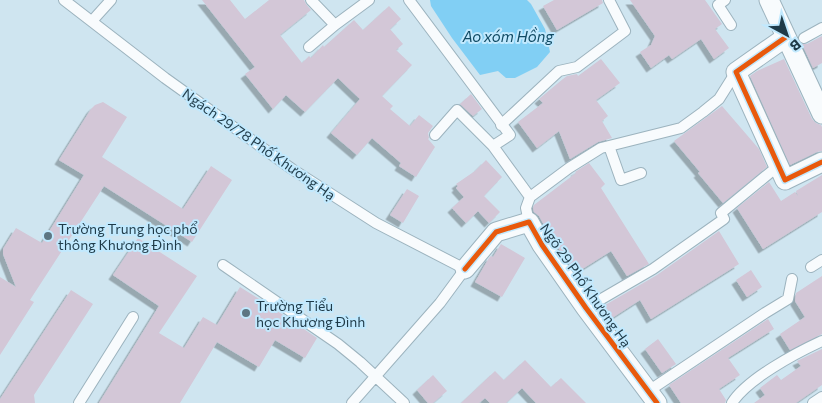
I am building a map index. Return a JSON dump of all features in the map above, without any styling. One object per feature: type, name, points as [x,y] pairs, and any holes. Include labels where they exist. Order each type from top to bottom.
[{"type":"street","points":[[769,0],[795,37],[822,114]]},
{"type":"street","points":[[795,37],[736,72],[785,180],[822,162]]},
{"type":"street","name":"Ngõ 29 Phố Khương Hạ","points":[[465,269],[496,232],[529,222],[542,245],[586,308],[652,397]]},
{"type":"lane","name":"Ngách 29/78 Phố Khương Hạ","points":[[64,0],[165,78],[292,169],[376,223],[465,269]]},
{"type":"lane","points":[[92,21],[111,0]]},
{"type":"lane","points":[[311,0],[336,25]]},
{"type":"lane","points":[[309,47],[369,0]]},
{"type":"lane","points":[[410,0],[510,135],[493,146]]},
{"type":"lane","points":[[501,125],[559,72],[577,67],[625,31],[609,0]]},
{"type":"lane","points":[[725,0],[718,5],[732,25]]},
{"type":"lane","points":[[795,37],[822,28]]},
{"type":"lane","points":[[435,135],[457,110],[493,146],[530,197],[569,168],[601,148],[681,128],[719,99],[736,72]]},
{"type":"lane","points":[[609,146],[621,180],[641,173]]},
{"type":"lane","points":[[586,308],[653,269],[724,219],[720,213],[772,171]]},
{"type":"lane","name":"Ngõ 29 Phố Khương Hạ","points":[[529,222],[526,208],[530,197]]},
{"type":"lane","points":[[811,267],[822,260]]},
{"type":"lane","points":[[223,265],[338,344],[404,403]]},
{"type":"lane","points":[[352,403],[440,303],[465,269]]},
{"type":"lane","points":[[652,397],[765,313],[788,299],[792,278]]},
{"type":"lane","points":[[79,403],[133,317]]},
{"type":"lane","points":[[732,403],[736,397],[760,376],[810,346],[822,341]]},
{"type":"lane","points":[[813,403],[822,397]]},
{"type":"water","name":"Ao xóm Hồng","points":[[430,0],[527,0],[545,29],[550,52],[537,67],[515,78],[506,78],[498,71],[480,75],[452,38],[431,6]]},
{"type":"building","points":[[202,0],[230,0],[245,19],[269,0],[304,0],[311,10],[280,35],[302,63],[309,56],[311,58],[323,45],[324,47],[354,20],[363,30],[389,6],[401,19],[390,29],[403,44],[396,50],[412,65],[382,96],[393,106],[390,109],[410,126],[419,115],[433,126],[428,133],[428,139],[435,147],[416,177],[399,166],[401,163],[372,138],[357,155],[331,133],[360,99],[338,78],[305,112],[286,95],[273,109],[245,74],[255,67]]},
{"type":"building","points":[[554,0],[602,0],[603,3],[557,30],[543,6]]},
{"type":"building","points":[[630,0],[705,0],[722,24],[715,29],[729,48],[714,59],[701,39],[672,59],[669,55],[651,68],[640,52],[651,45],[655,36]]},
{"type":"building","points":[[822,36],[822,63],[813,68],[802,44],[807,44]]},
{"type":"building","points":[[601,59],[620,83],[596,100],[608,116],[602,121],[612,138],[598,142],[570,159],[559,131],[537,148],[518,122],[543,103],[539,99],[563,79],[577,74],[578,76]]},
{"type":"building","points":[[784,59],[812,119],[822,127],[822,151],[790,165],[750,76]]},
{"type":"building","points":[[471,94],[482,109],[473,116],[460,104]]},
{"type":"building","points":[[103,102],[127,117],[102,157],[183,209],[211,166],[232,180],[192,242],[104,186],[30,300],[34,302],[0,355],[0,277],[16,287],[3,254],[3,249],[16,228],[42,243],[84,175],[59,160],[91,109]]},
{"type":"building","points":[[722,106],[759,149],[767,167],[723,203],[674,141]]},
{"type":"building","points":[[486,160],[502,177],[484,196],[500,212],[489,223],[478,211],[466,223],[452,208],[464,197],[456,188],[458,186],[456,184],[475,171]]},
{"type":"building","points":[[589,163],[605,184],[601,188],[649,264],[627,276],[611,251],[576,273],[552,239],[539,216],[534,212],[534,205]]},
{"type":"building","points":[[822,175],[822,212],[763,249],[737,208],[769,182],[781,201],[795,192],[798,196],[796,191]]},
{"type":"building","points":[[407,189],[419,196],[403,223],[390,215]]},
{"type":"building","points":[[719,231],[739,264],[651,319],[640,300],[609,320],[600,308],[657,275]]},
{"type":"building","points":[[138,238],[197,276],[159,333],[184,348],[203,317],[217,325],[240,287],[317,338],[305,358],[275,340],[259,367],[217,342],[180,403],[99,403],[159,306],[113,275]]},
{"type":"building","points":[[501,244],[525,258],[502,297],[475,282],[489,258],[493,257]]},
{"type":"building","points":[[751,270],[762,287],[747,297],[736,280]]},
{"type":"building","points":[[822,276],[822,334],[790,350],[780,334],[805,317],[795,301],[796,293]]},
{"type":"building","points":[[71,290],[93,304],[34,395],[35,403],[0,403],[0,399]]},
{"type":"building","points":[[768,319],[774,329],[728,358],[740,375],[719,389],[726,400],[725,403],[681,403],[669,385]]},
{"type":"building","points":[[658,339],[676,364],[662,373],[645,349]]},
{"type":"building","points":[[822,349],[822,385],[796,403],[754,403],[765,395],[760,388],[777,375],[781,380],[801,366],[797,361]]},
{"type":"building","points":[[525,360],[551,387],[561,378],[586,403],[536,403],[522,388],[506,403],[490,403],[485,398],[479,403],[461,403],[495,371],[504,380]]},
{"type":"building","points":[[433,375],[447,391],[433,403],[428,403],[417,390]]},
{"type":"cycle path","points":[[786,37],[736,72],[785,180],[822,162]]},
{"type":"cycle path","points":[[465,269],[496,232],[529,222],[542,245],[586,308],[657,403]]},
{"type":"place","name":"Trường Trung học phổ thông Khương Đình","points":[[48,236]]},
{"type":"place","name":"Trường Tiểu học Khương Đình","points":[[246,313]]}]
